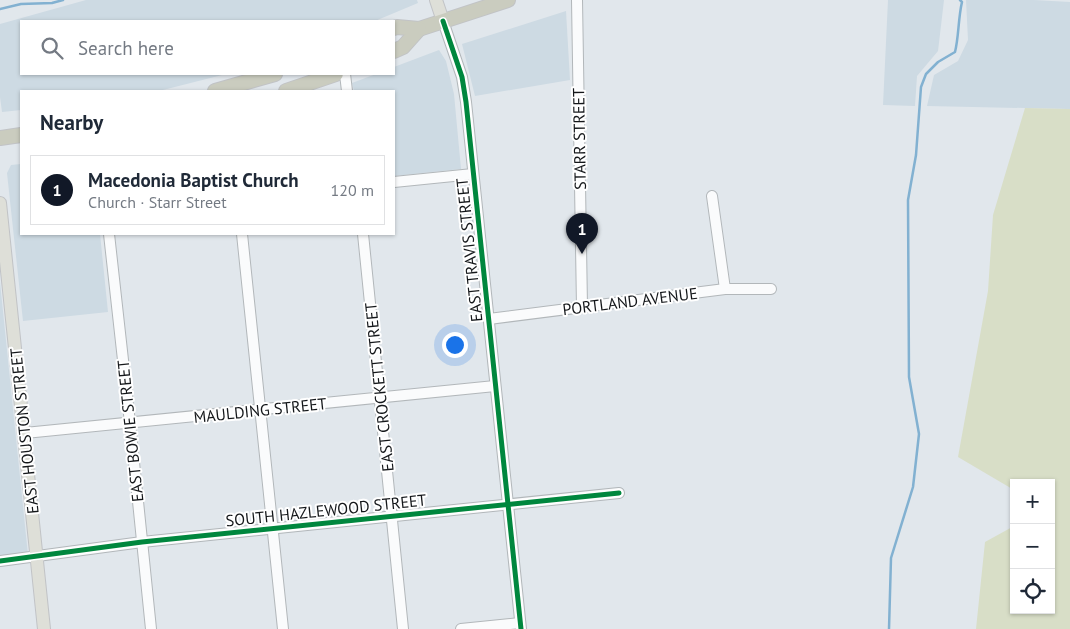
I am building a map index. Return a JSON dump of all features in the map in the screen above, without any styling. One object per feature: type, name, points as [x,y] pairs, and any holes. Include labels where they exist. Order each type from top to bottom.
[{"type":"highway","points":[[395,28],[419,29],[508,0]]},
{"type":"highway","points":[[395,51],[403,47],[419,29]]},
{"type":"highway","points":[[219,90],[271,75]]},
{"type":"highway","points":[[289,90],[333,75]]},
{"type":"highway","points":[[0,138],[20,136]]},
{"type":"main road","name":"EAST TRAVIS STREET","points":[[436,0],[444,21]]},
{"type":"main road","name":"EAST HOUSTON STREET","points":[[0,203],[44,629]]},
{"type":"street","name":"STARR STREET","points":[[577,0],[582,307]]},
{"type":"street","name":"EAST TRAVIS STREET","points":[[444,21],[463,83],[520,626]]},
{"type":"street","points":[[345,75],[347,90]]},
{"type":"street","points":[[395,182],[473,174]]},
{"type":"street","points":[[712,196],[724,289]]},
{"type":"street","name":"EAST BOWIE STREET","points":[[108,235],[151,629]]},
{"type":"street","points":[[242,235],[283,629]]},
{"type":"street","name":"EAST CROCKETT STREET","points":[[363,235],[403,629]]},
{"type":"street","name":"PORTLAND AVENUE","points":[[489,319],[724,289],[771,288]]},
{"type":"street","name":"MAULDING STREET","points":[[24,433],[495,386]]},
{"type":"street","name":"SOUTH HAZLEWOOD STREET","points":[[0,561],[37,558],[51,554],[142,542],[619,493]]},
{"type":"street","points":[[460,629],[520,626]]},
{"type":"shaded area","points":[[86,0],[417,0],[418,3],[377,20],[20,20],[20,75],[222,75],[163,90],[20,90],[20,110],[2,112],[0,97],[0,24]]},
{"type":"shaded area","points":[[888,0],[944,0],[938,51],[917,76],[915,106],[883,105]]},
{"type":"shaded area","points":[[966,0],[1070,2],[1070,109],[927,106],[934,75],[958,61],[968,40]]},
{"type":"shaded area","points":[[566,11],[570,80],[475,96],[462,44]]},
{"type":"shaded area","points":[[439,50],[446,61],[454,94],[461,169],[395,176],[395,90],[354,90],[352,83],[373,75],[395,75],[395,67]]},
{"type":"shaded area","points":[[20,164],[20,235],[100,235],[108,312],[23,321],[7,173],[11,165]]},
{"type":"shaded area","points":[[0,282],[28,555],[0,557]]},
{"type":"green space","points":[[1025,108],[1070,109],[1070,629],[976,629],[985,542],[1010,528],[1010,614],[1055,614],[1055,479],[1010,479],[1010,488],[958,457],[988,291],[993,215]]},
{"type":"waterway","points":[[0,9],[21,4],[52,3],[63,0]]},
{"type":"waterway","points":[[889,629],[891,558],[913,487],[919,434],[909,377],[908,200],[916,155],[921,87],[926,74],[938,62],[955,52],[962,2],[960,0]]},
{"type":"cycle path","points":[[443,21],[462,77],[466,102],[521,629]]},
{"type":"cycle path","points":[[0,561],[142,542],[619,493]]},
{"type":"place","name":"Macedonia Baptist Church","points":[[582,254]]}]
